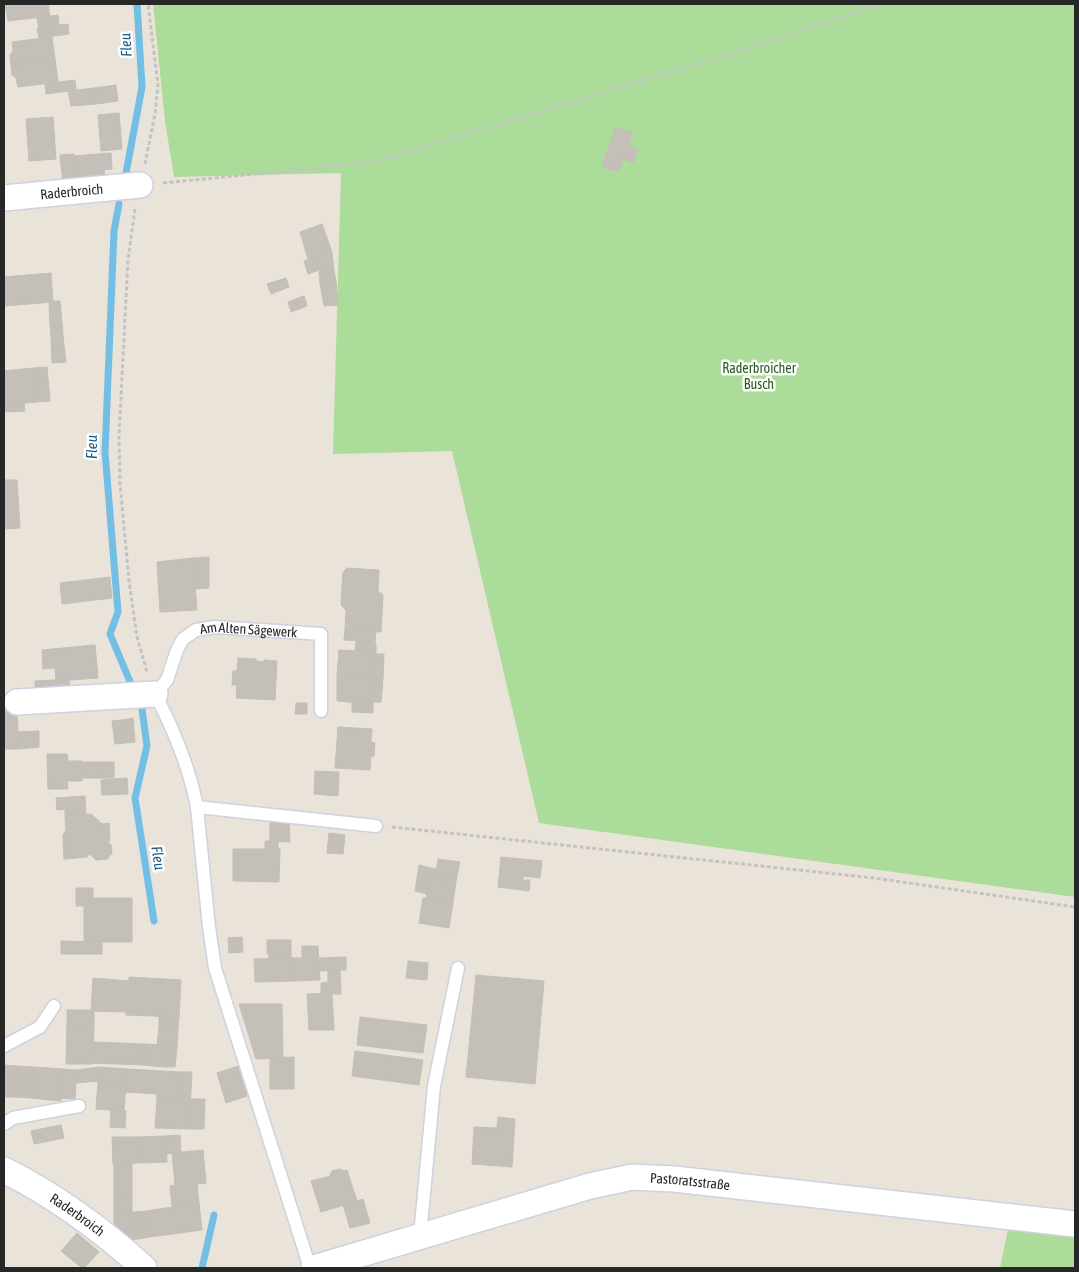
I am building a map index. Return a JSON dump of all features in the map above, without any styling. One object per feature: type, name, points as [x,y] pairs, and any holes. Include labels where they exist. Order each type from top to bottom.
[{"type":"street","name":"Raderbroich","points":[[4,198],[140,185]]},
{"type":"street","points":[[17,702],[155,694]]},
{"type":"street","name":"Raderbroich","points":[[4,1170],[78,1213],[144,1268]]},
{"type":"street","name":"Pastoratsstraße","points":[[314,1268],[604,1182],[645,1177],[674,1178],[1075,1224]]},
{"type":"lane","name":"Am Alten Sägewerk","points":[[155,694],[167,680],[177,650],[183,639],[196,630],[215,627],[321,634],[320,711]]},
{"type":"lane","points":[[155,694],[171,724],[191,779],[197,807],[214,963],[310,1268]]},
{"type":"lane","points":[[197,807],[376,826]]},
{"type":"lane","points":[[420,1236],[434,1086],[458,968]]},
{"type":"lane","points":[[4,1046],[40,1027],[54,1006]]},
{"type":"lane","points":[[4,1124],[13,1118],[79,1106]]},
{"type":"path","points":[[148,4],[158,85],[150,143],[140,185],[128,259],[119,436],[120,483],[134,619],[139,646],[155,694]]},
{"type":"path","points":[[140,185],[348,165],[380,160],[727,55],[881,4]]},
{"type":"path","points":[[376,826],[874,878],[1075,907]]},
{"type":"green space","name":"Raderbroicher Busch","points":[[153,4],[1075,4],[1075,897],[539,823],[452,451],[333,454],[341,173],[174,177],[165,121]]},
{"type":"green space","points":[[1012,1210],[1075,1218],[1075,1268],[1000,1268]]},
{"type":"building","points":[[5,4],[48,4],[50,16],[8,21]]},
{"type":"building","points":[[58,15],[59,25],[39,28],[37,18]]},
{"type":"building","points":[[68,24],[69,34],[39,38],[37,28]]},
{"type":"building","points":[[52,37],[55,59],[11,65],[12,42]]},
{"type":"building","points":[[55,59],[58,82],[18,87],[16,78],[12,75],[11,65]]},
{"type":"building","points":[[75,80],[76,90],[46,94],[45,84]]},
{"type":"building","points":[[116,85],[118,101],[96,104],[94,88]]},
{"type":"building","points":[[94,88],[96,104],[71,106],[68,91]]},
{"type":"building","points":[[119,113],[122,149],[101,151],[98,115]]},
{"type":"building","points":[[53,117],[56,159],[29,161],[26,119]]},
{"type":"building","points":[[616,127],[633,133],[628,146],[638,150],[633,163],[623,159],[618,172],[602,166]]},
{"type":"building","points":[[111,153],[112,169],[104,170],[105,177],[75,181],[73,156]]},
{"type":"building","points":[[74,154],[74,156],[60,158],[60,155]]},
{"type":"building","points":[[73,156],[75,181],[63,182],[60,158]]},
{"type":"building","points":[[322,224],[332,252],[308,259],[300,232]]},
{"type":"building","points":[[332,252],[334,271],[319,273],[319,270],[308,274],[304,261]]},
{"type":"building","points":[[334,271],[336,281],[320,283],[319,273]]},
{"type":"building","points":[[51,273],[53,302],[4,306],[4,277]]},
{"type":"building","points":[[286,278],[289,287],[271,294],[267,284]]},
{"type":"building","points":[[336,281],[338,305],[324,306],[320,283]]},
{"type":"building","points":[[304,296],[307,306],[291,312],[288,302]]},
{"type":"building","points":[[60,301],[62,323],[50,324],[49,302]]},
{"type":"building","points":[[62,323],[63,336],[51,337],[50,324]]},
{"type":"building","points":[[63,336],[66,362],[52,363],[51,337]]},
{"type":"building","points":[[47,367],[50,401],[36,402],[33,368]]},
{"type":"building","points":[[33,368],[36,402],[5,405],[4,371]]},
{"type":"building","points":[[24,403],[25,411],[6,412],[5,405]]},
{"type":"building","points":[[4,480],[17,480],[20,528],[4,529]]},
{"type":"building","points":[[209,557],[209,588],[196,589],[193,558]]},
{"type":"building","points":[[193,558],[197,610],[160,612],[157,562]]},
{"type":"building","points":[[347,568],[379,570],[378,591],[383,595],[381,632],[345,630],[346,610],[341,605],[343,572]]},
{"type":"building","points":[[110,577],[112,598],[62,604],[60,583]]},
{"type":"building","points":[[345,630],[376,631],[375,642],[344,640]]},
{"type":"building","points":[[356,641],[376,643],[376,652],[355,651]]},
{"type":"building","points":[[95,645],[98,678],[56,681],[55,668],[43,669],[42,650]]},
{"type":"building","points":[[339,650],[376,652],[375,678],[337,676]]},
{"type":"building","points":[[376,654],[384,654],[383,678],[375,678]]},
{"type":"building","points":[[238,658],[256,659],[256,661],[264,662],[264,660],[277,661],[275,700],[236,698],[237,685],[232,685],[233,671],[237,671]]},
{"type":"building","points":[[337,676],[375,678],[373,704],[337,701]]},
{"type":"building","points":[[375,678],[383,678],[381,702],[374,702]]},
{"type":"building","points":[[69,680],[70,690],[35,693],[35,681]]},
{"type":"building","points":[[4,696],[16,696],[19,749],[4,749]]},
{"type":"building","points":[[352,702],[373,704],[373,713],[352,712]]},
{"type":"building","points":[[296,703],[307,703],[307,714],[295,714]]},
{"type":"building","points":[[133,718],[135,742],[125,743],[122,720]]},
{"type":"building","points":[[122,720],[125,743],[115,744],[112,721]]},
{"type":"building","points":[[338,727],[372,729],[371,742],[375,743],[374,756],[371,756],[370,770],[335,768]]},
{"type":"building","points":[[39,731],[39,747],[19,749],[18,732]]},
{"type":"building","points":[[47,754],[67,754],[68,761],[82,761],[82,781],[67,781],[68,789],[48,789]]},
{"type":"building","points":[[82,762],[104,762],[104,778],[82,778]]},
{"type":"building","points":[[104,762],[114,762],[114,778],[104,778]]},
{"type":"building","points":[[315,771],[339,772],[338,796],[314,794]]},
{"type":"building","points":[[127,778],[128,794],[102,795],[101,780]]},
{"type":"building","points":[[85,796],[86,815],[65,816],[65,809],[57,810],[56,798]]},
{"type":"building","points":[[91,814],[102,824],[109,823],[110,840],[108,842],[111,845],[112,853],[107,859],[96,860],[90,854],[87,857],[64,859],[63,835],[66,830],[65,816]]},
{"type":"building","points":[[270,820],[289,822],[290,842],[270,841]]},
{"type":"building","points":[[329,833],[345,835],[343,854],[327,853]]},
{"type":"building","points":[[265,841],[278,841],[278,849],[280,849],[279,882],[233,881],[233,849],[265,849]]},
{"type":"building","points":[[501,857],[542,861],[540,878],[523,876],[523,880],[530,880],[529,891],[498,887]]},
{"type":"building","points":[[438,859],[460,862],[456,881],[435,878]]},
{"type":"building","points":[[419,865],[431,868],[427,894],[415,891]]},
{"type":"building","points":[[431,868],[437,869],[435,878],[430,877]]},
{"type":"building","points":[[430,877],[456,881],[453,903],[426,898]]},
{"type":"building","points":[[76,888],[93,888],[93,898],[132,898],[132,942],[84,942],[84,906],[76,906]]},
{"type":"building","points":[[423,898],[453,903],[449,928],[419,923]]},
{"type":"building","points":[[242,937],[243,952],[229,953],[228,938]]},
{"type":"building","points":[[267,940],[291,940],[291,953],[267,954]]},
{"type":"building","points":[[61,941],[102,942],[102,954],[61,954]]},
{"type":"building","points":[[302,946],[318,946],[320,980],[292,981],[291,958],[302,958]]},
{"type":"building","points":[[291,953],[291,958],[269,959],[269,954]]},
{"type":"building","points":[[346,957],[346,970],[319,971],[319,958]]},
{"type":"building","points":[[291,958],[292,981],[255,982],[254,959]]},
{"type":"building","points":[[408,961],[428,963],[427,980],[406,978]]},
{"type":"building","points":[[328,970],[340,970],[341,994],[321,994],[321,983],[328,982]]},
{"type":"building","points":[[476,975],[544,981],[535,1084],[466,1077]]},
{"type":"building","points":[[129,977],[181,980],[179,1017],[126,1015],[126,1012],[91,1011],[93,978],[129,981]]},
{"type":"building","points":[[332,993],[334,1030],[309,1030],[307,994]]},
{"type":"building","points":[[239,1004],[282,1004],[283,1058],[256,1059]]},
{"type":"building","points":[[67,1010],[94,1010],[94,1025],[67,1025]]},
{"type":"building","points":[[159,1017],[179,1017],[178,1029],[159,1028]]},
{"type":"building","points":[[360,1017],[427,1025],[423,1053],[357,1045]]},
{"type":"building","points":[[67,1025],[94,1025],[93,1064],[66,1064]]},
{"type":"building","points":[[159,1028],[178,1029],[177,1047],[157,1045]]},
{"type":"building","points":[[93,1042],[145,1044],[143,1065],[93,1063]]},
{"type":"building","points":[[145,1044],[165,1045],[163,1067],[143,1065]]},
{"type":"building","points":[[165,1045],[177,1047],[175,1067],[163,1067]]},
{"type":"building","points":[[355,1051],[423,1060],[419,1085],[352,1076]]},
{"type":"building","points":[[294,1057],[294,1089],[270,1089],[270,1058]]},
{"type":"building","points":[[4,1065],[17,1066],[15,1097],[4,1097]]},
{"type":"building","points":[[17,1066],[33,1067],[31,1098],[15,1097]]},
{"type":"building","points":[[238,1066],[247,1096],[226,1103],[217,1073]]},
{"type":"building","points":[[33,1067],[63,1069],[61,1101],[31,1098]]},
{"type":"building","points":[[99,1067],[127,1069],[126,1083],[98,1081]]},
{"type":"building","points":[[99,1067],[98,1081],[76,1083],[77,1070]]},
{"type":"building","points":[[63,1069],[77,1070],[75,1099],[61,1098]]},
{"type":"building","points":[[127,1069],[181,1072],[179,1101],[157,1099],[157,1094],[125,1092]]},
{"type":"building","points":[[181,1072],[192,1072],[189,1129],[155,1128],[157,1099],[179,1101]]},
{"type":"building","points":[[98,1081],[126,1083],[124,1111],[96,1109]]},
{"type":"building","points":[[191,1099],[205,1099],[204,1129],[189,1129]]},
{"type":"building","points":[[111,1110],[126,1111],[125,1128],[110,1127]]},
{"type":"building","points":[[498,1117],[515,1119],[512,1167],[472,1164],[474,1127],[497,1128]]},
{"type":"building","points":[[61,1125],[64,1138],[34,1144],[31,1131]]},
{"type":"building","points":[[180,1135],[181,1152],[167,1154],[166,1136]]},
{"type":"building","points":[[166,1136],[167,1162],[138,1163],[137,1137]]},
{"type":"building","points":[[112,1137],[137,1137],[138,1163],[113,1164]]},
{"type":"building","points":[[203,1150],[206,1183],[197,1184],[199,1203],[172,1207],[170,1186],[175,1185],[172,1153]]},
{"type":"building","points":[[114,1163],[132,1163],[132,1200],[114,1200]]},
{"type":"building","points":[[347,1170],[357,1201],[321,1212],[311,1181],[330,1176],[332,1171]]},
{"type":"building","points":[[363,1199],[370,1223],[350,1228],[343,1205]]},
{"type":"building","points":[[114,1200],[132,1200],[132,1212],[114,1213]]},
{"type":"building","points":[[199,1203],[202,1230],[150,1237],[146,1211]]},
{"type":"building","points":[[146,1211],[150,1237],[138,1239],[135,1212]]},
{"type":"building","points":[[135,1212],[138,1239],[130,1240],[114,1227],[114,1213]]},
{"type":"building","points":[[77,1233],[99,1252],[84,1268],[61,1251]]},
{"type":"waterway","name":"Fleu","points":[[126,173],[142,87],[137,4]]},
{"type":"waterway","name":"Fleu","points":[[119,204],[114,231],[105,452],[118,612],[110,634],[131,684]]},
{"type":"waterway","name":"Fleu","points":[[142,709],[147,746],[135,798],[154,921]]},
{"type":"waterway","name":"Fleu","points":[[202,1268],[214,1215]]}]
